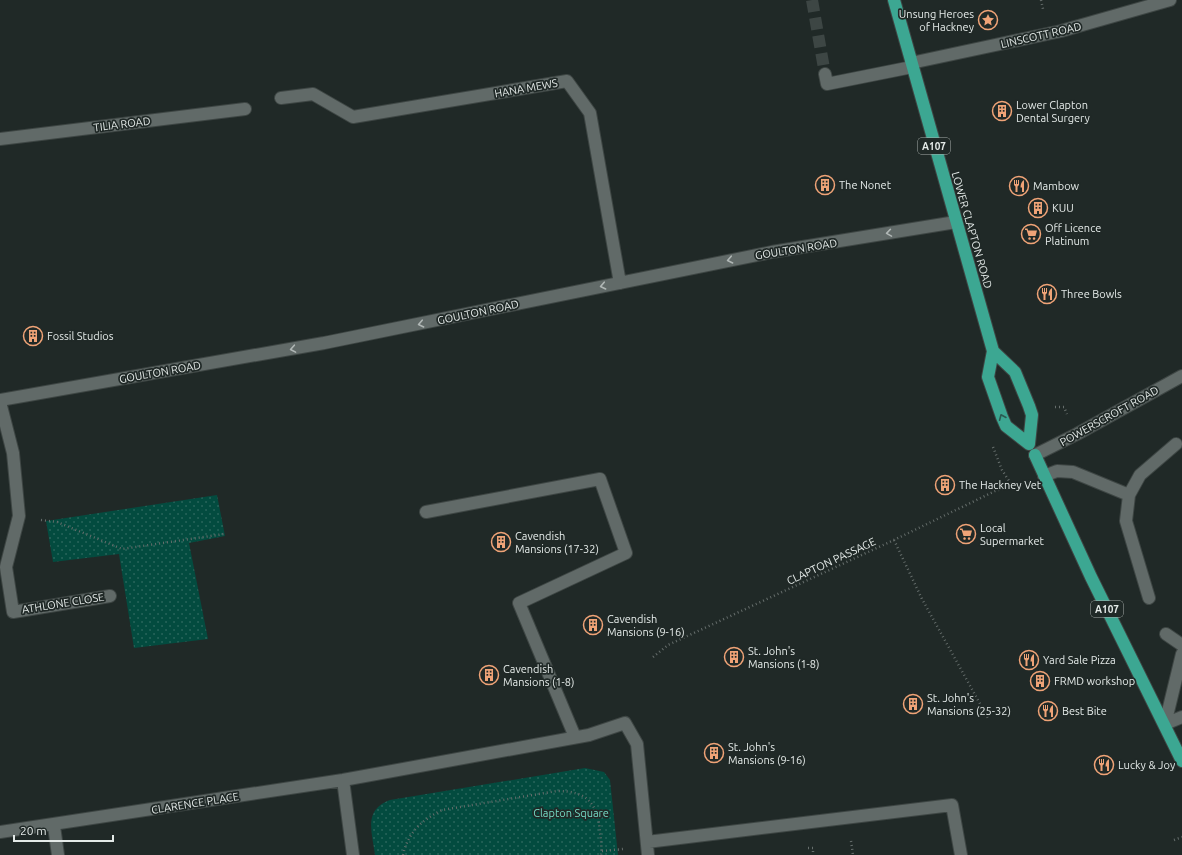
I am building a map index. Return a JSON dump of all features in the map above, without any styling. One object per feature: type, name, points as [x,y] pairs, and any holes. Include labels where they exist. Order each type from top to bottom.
[{"type":"highway","name":"LOWER CLAPTON ROAD","points":[[894,0],[911,65],[993,351],[988,377],[1006,426],[1029,444],[1032,415],[1016,372],[993,351]]},
{"type":"highway","name":"A107","points":[[1035,455],[1182,761]]},
{"type":"street","name":"LINSCOTT ROAD","points":[[825,74],[827,84],[1061,31],[1170,0]]},
{"type":"street","name":"HANA MEWS","points":[[281,98],[313,94],[353,117],[567,81],[590,114],[620,283]]},
{"type":"street","name":"TILIA ROAD","points":[[0,138],[245,110]]},
{"type":"street","name":"GOULTON ROAD","points":[[0,401],[324,343],[772,252],[956,222]]},
{"type":"street","name":"POWERSCROFT ROAD","points":[[1035,455],[1083,431],[1182,376]]},
{"type":"street","name":"ATHLONE CLOSE","points":[[0,401],[13,453],[19,516],[6,567],[13,612],[110,596]]},
{"type":"street","points":[[1149,598],[1126,521],[1129,495],[1140,476],[1176,444]]},
{"type":"street","points":[[1044,476],[1057,471],[1073,472],[1129,495]]},
{"type":"street","points":[[426,512],[600,479],[626,554],[519,603],[575,737]]},
{"type":"street","points":[[1166,634],[1182,645]]},
{"type":"street","points":[[1165,724],[1182,654]]},
{"type":"street","points":[[1165,724],[1182,717]]},
{"type":"street","points":[[353,855],[343,780],[589,735],[625,723],[636,744],[648,855]]},
{"type":"street","name":"CLARENCE PLACE","points":[[0,832],[54,826],[343,780]]},
{"type":"street","points":[[647,842],[952,805],[961,855]]},
{"type":"street","points":[[54,826],[58,855]]},
{"type":"path","points":[[1041,0],[1043,9]]},
{"type":"path","points":[[1050,404],[1056,407],[1064,407],[1071,421]]},
{"type":"path","points":[[992,444],[1002,470],[1013,487]]},
{"type":"path","name":"CLAPTON PASSAGE","points":[[653,657],[668,645],[894,540],[995,491],[1018,486]]},
{"type":"path","points":[[57,522],[122,549],[224,534]]},
{"type":"path","points":[[894,540],[922,599],[989,720]]},
{"type":"path","points":[[403,855],[406,845],[417,826],[428,816],[442,810],[464,805],[557,791],[572,791],[584,796],[592,803],[599,816],[601,855]]},
{"type":"path","points":[[1174,840],[1182,837]]},
{"type":"green space","points":[[217,495],[225,536],[189,543],[208,639],[134,648],[119,554],[53,562],[46,521]]},
{"type":"green space","name":"Clapton Square","points":[[585,768],[604,772],[610,780],[618,855],[375,855],[371,823],[376,810],[381,804],[390,800]]},
{"type":"tunnel","points":[[812,0],[825,74]]},
{"type":"place","name":"Unsung Heroes of Hackney","points":[[988,20]]},
{"type":"place","name":"Lower Clapton Dental Surgery","points":[[1002,111]]},
{"type":"place","name":"The Nonet","points":[[825,185]]},
{"type":"place","name":"Mambow","points":[[1019,186]]},
{"type":"place","name":"KUU","points":[[1038,208]]},
{"type":"place","name":"Off Licence Platinum","points":[[1031,234]]},
{"type":"place","name":"Three Bowls","points":[[1047,294]]},
{"type":"place","name":"Fossil Studios","points":[[33,336]]},
{"type":"place","name":"The Hackney Vet","points":[[945,485]]},
{"type":"place","name":"Local Supermarket","points":[[966,534]]},
{"type":"place","name":"Cavendish Mansions (17-32)","points":[[501,542]]},
{"type":"place","name":"Cavendish Mansions (9-16)","points":[[593,625]]},
{"type":"place","name":"St. John's Mansions (1-8)","points":[[734,657]]},
{"type":"place","name":"Yard Sale Pizza","points":[[1029,660]]},
{"type":"place","name":"Cavendish Mansions (1-8)","points":[[489,675]]},
{"type":"place","name":"FRMD workshop","points":[[1040,681]]},
{"type":"place","name":"St. John's Mansions (25-32)","points":[[913,704]]},
{"type":"place","name":"Best Bite","points":[[1048,711]]},
{"type":"place","name":"St. John's Mansions (9-16)","points":[[714,753]]},
{"type":"place","name":"Lucky & Joy","points":[[1104,765]]}]
